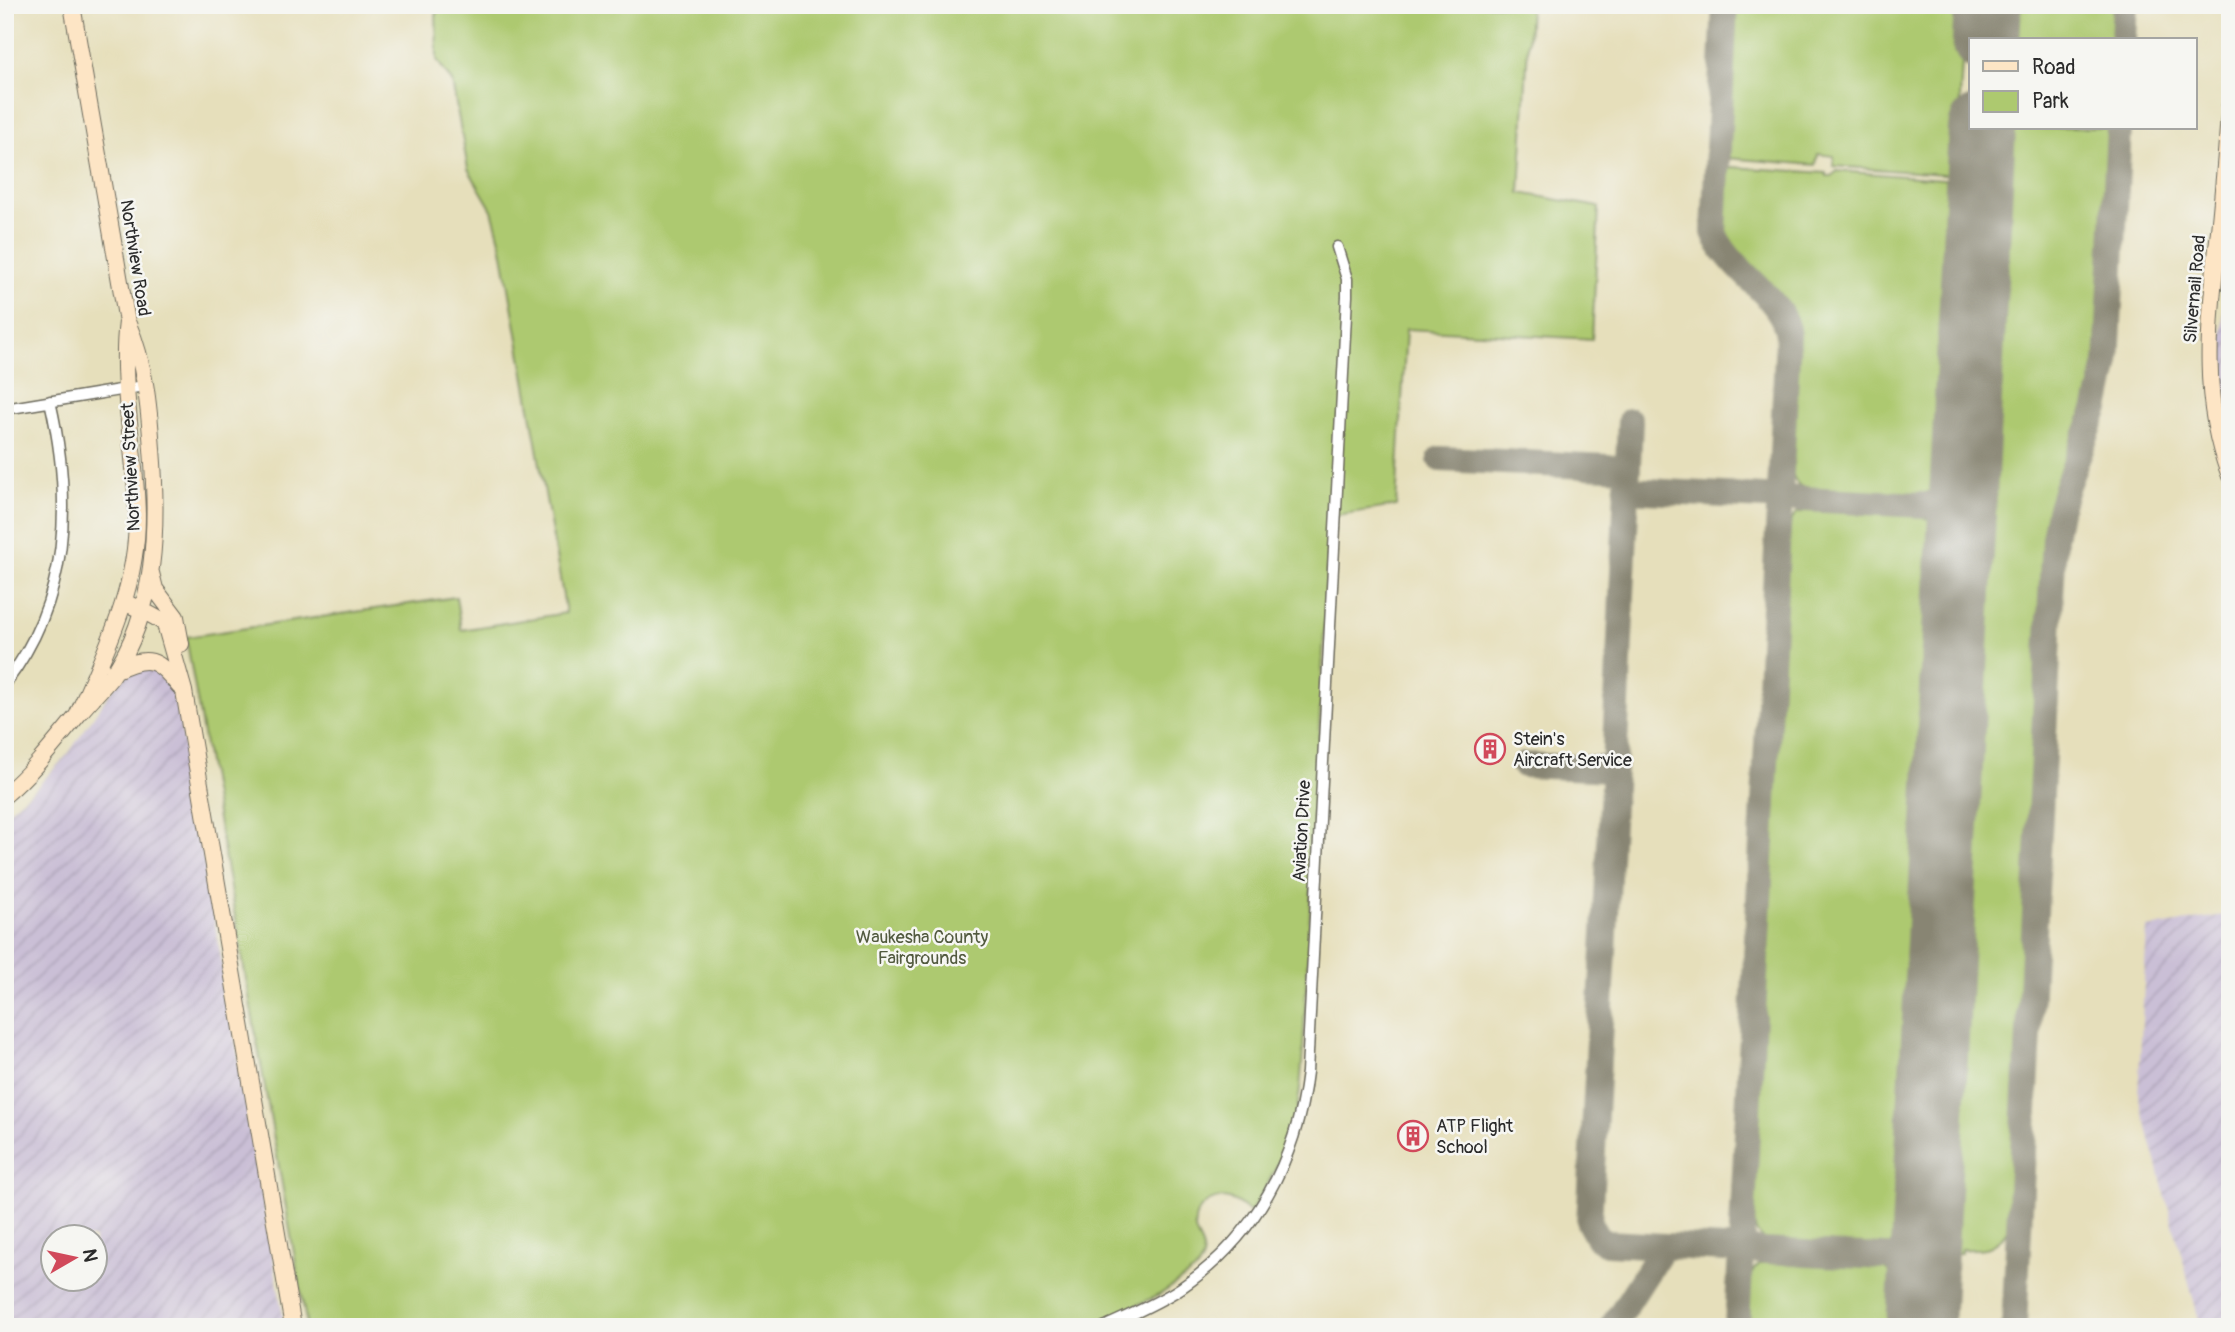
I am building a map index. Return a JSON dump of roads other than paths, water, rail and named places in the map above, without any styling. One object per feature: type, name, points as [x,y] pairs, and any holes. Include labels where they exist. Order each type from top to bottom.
[{"type":"street","name":"Northview Road","points":[[72,5],[127,322],[123,352],[137,517],[135,554],[125,601],[76,716]]},
{"type":"street","name":"Silvernail Road","points":[[2230,103],[2208,342],[2212,408],[2222,454],[2230,476]]},
{"type":"street","name":"Aviation Drive","points":[[1104,1327],[1181,1288],[1231,1245],[1258,1213],[1276,1182],[1301,1115],[1307,1072],[1347,296],[1347,279],[1337,247]]},
{"type":"street","name":"Northview Street","points":[[76,716],[114,671],[129,644],[142,606],[150,567],[155,516],[154,472],[138,348],[127,322]]},
{"type":"street","points":[[5,409],[144,386]]},
{"type":"street","points":[[5,684],[38,627],[59,561],[64,524],[64,488],[50,401]]},
{"type":"street","points":[[150,567],[155,589],[173,610],[178,628],[186,674],[184,691]]},
{"type":"street","points":[[125,601],[163,611],[178,628]]},
{"type":"street","points":[[142,606],[165,624],[184,691],[293,1327]]},
{"type":"street","points":[[114,671],[136,662],[152,662],[165,668],[184,691]]},
{"type":"street","points":[[5,795],[37,765],[76,716]]},
{"type":"place","name":"Stein's Aircraft Service","points":[[1490,749]]},
{"type":"place","name":"ATP Flight School","points":[[1413,1136]]},
{"type":"park label","name":"Waukesha County Fairgrounds","points":[[922,947]]}]
